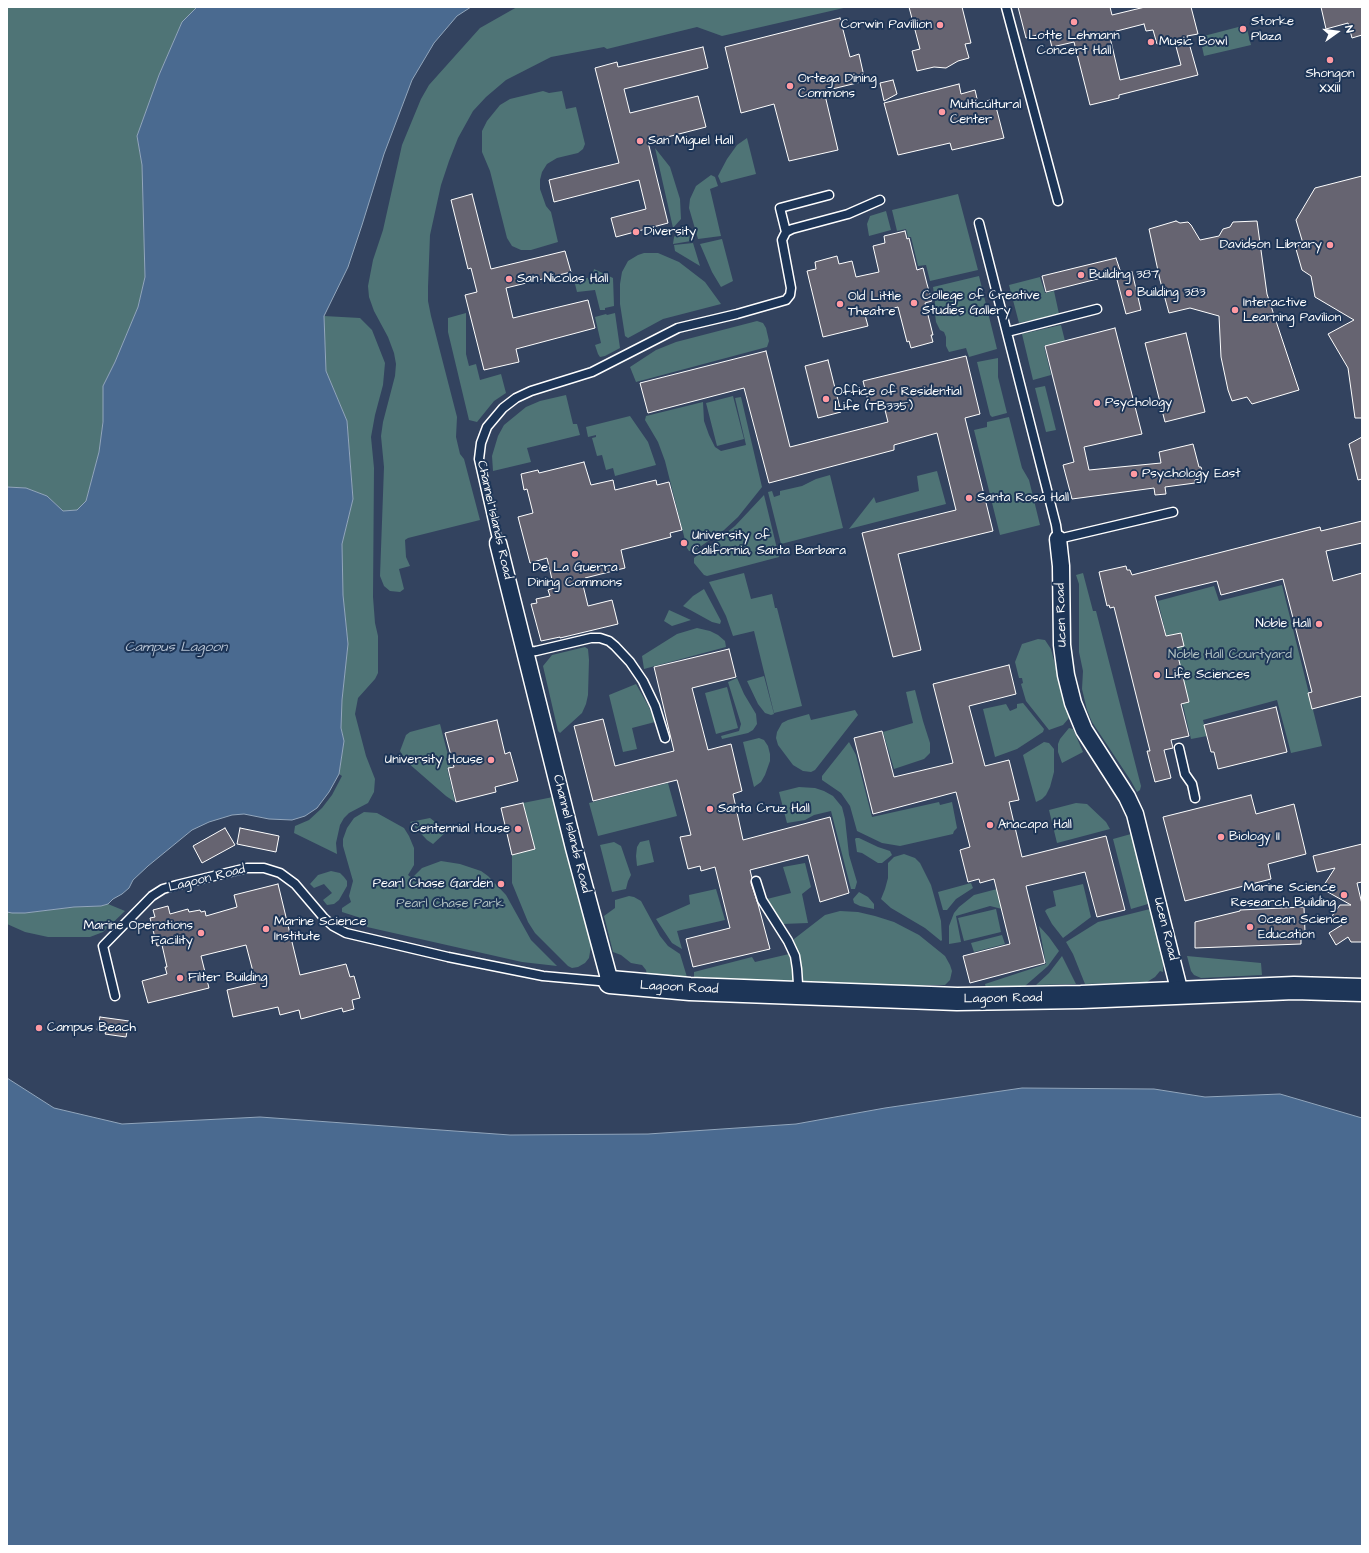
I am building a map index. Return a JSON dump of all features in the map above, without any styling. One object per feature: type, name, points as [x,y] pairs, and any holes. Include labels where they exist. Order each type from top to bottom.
[{"type":"street","name":"Ucen Road","points":[[1058,539],[1061,566],[1062,645],[1066,675],[1073,703],[1084,730],[1119,784],[1134,811],[1180,993]]},
{"type":"street","name":"Channel Islands Road","points":[[498,542],[574,848],[610,982]]},
{"type":"street","name":"Lagoon Road","points":[[610,982],[650,986],[794,994],[957,999],[1081,997],[1294,988],[1362,990]]},
{"type":"lane","points":[[1006,7],[1058,202]]},
{"type":"lane","points":[[829,195],[780,208],[786,232],[792,229],[848,214],[880,200]]},
{"type":"lane","name":"Ucen Road","points":[[979,223],[1056,525],[1058,539]]},
{"type":"lane","name":"Channel Islands Road","points":[[498,542],[479,459],[480,443],[487,427],[503,408],[516,398],[531,391],[592,372],[678,328],[737,314],[786,300],[790,295],[791,288],[782,240],[786,232]]},
{"type":"lane","points":[[1007,332],[1097,309]]},
{"type":"lane","points":[[1058,539],[1173,512]]},
{"type":"lane","points":[[526,652],[591,638],[600,638],[609,641],[630,662],[643,681],[655,706],[664,738]]},
{"type":"lane","points":[[1179,748],[1185,774],[1192,784],[1195,798]]},
{"type":"lane","name":"Lagoon Road","points":[[115,996],[103,946],[152,896],[163,889],[247,868],[264,868],[280,873],[295,884],[312,901],[324,918],[333,926],[346,933],[440,955],[543,976],[610,982]]},
{"type":"lane","points":[[756,880],[762,900],[788,941],[795,956],[798,984],[794,994]]},
{"type":"shaded area","name":"University of California, Santa Barbara","points":[[7,7],[1362,7],[1362,1118],[1280,1094],[1205,1097],[1154,1089],[1022,1088],[885,1108],[796,1124],[648,1134],[510,1135],[260,1117],[122,1124],[54,1108],[7,1078]]},
{"type":"green space","points":[[7,7],[197,7],[182,22],[159,75],[137,136],[142,165],[145,277],[138,307],[115,362],[103,386],[103,421],[99,452],[86,501],[77,510],[63,511],[47,496],[26,488],[7,487]]},
{"type":"green space","points":[[517,7],[848,7],[722,36],[697,27],[607,49],[604,47],[551,57],[506,80],[486,97],[473,111],[458,138],[441,185],[430,235],[428,301],[457,417],[456,437],[460,454],[464,459],[480,520],[405,540],[406,557],[410,566],[399,569],[404,589],[400,592],[390,591],[384,586],[380,576],[384,467],[381,436],[383,422],[395,376],[396,364],[394,353],[388,337],[374,311],[369,297],[368,286],[373,260],[383,230],[402,145],[421,99],[429,85],[480,28]]},
{"type":"green space","points":[[1246,25],[1251,45],[1204,56],[1200,37]]},
{"type":"green space","points":[[543,91],[549,93],[562,91],[566,109],[576,107],[585,144],[583,149],[578,153],[557,158],[547,164],[542,172],[540,189],[546,206],[551,212],[558,242],[531,250],[521,250],[512,246],[507,238],[490,171],[482,152],[482,131],[487,121],[500,105],[510,99]]},
{"type":"green space","points":[[747,138],[756,174],[721,183],[718,176],[727,159],[737,145]]},
{"type":"green space","points":[[655,148],[670,167],[680,199],[681,219],[673,228]]},
{"type":"green space","points":[[711,175],[715,177],[718,186],[710,189],[721,236],[698,239],[689,208],[690,199],[696,186]]},
{"type":"green space","points":[[958,194],[978,270],[930,281],[926,265],[918,266],[911,237],[908,237],[906,229],[897,231],[892,210]]},
{"type":"green space","points":[[886,211],[891,230],[869,236],[867,224],[870,216]]},
{"type":"green space","points":[[684,226],[686,226],[691,241],[673,244],[674,237]]},
{"type":"green space","points":[[722,239],[733,281],[721,287],[712,272],[700,244]]},
{"type":"green space","points":[[693,243],[700,266],[675,251],[674,245]]},
{"type":"green space","points":[[644,253],[658,253],[679,262],[705,282],[721,304],[663,319],[628,338],[625,336],[620,304],[620,284],[622,272],[628,261]]},
{"type":"green space","points":[[594,269],[613,278],[614,306],[605,308],[605,310],[600,310],[595,290],[577,292],[575,284],[593,275]]},
{"type":"green space","points":[[979,276],[997,349],[969,357],[966,348],[949,352],[946,346],[946,337],[944,332],[940,330],[936,322],[933,287]]},
{"type":"green space","points":[[1040,277],[1045,293],[1054,291],[1059,314],[1019,323],[1009,285]]},
{"type":"green space","points":[[466,313],[466,354],[469,366],[476,364],[480,380],[501,374],[506,393],[494,401],[477,422],[469,420],[448,332],[448,318]]},
{"type":"green space","points":[[615,313],[620,348],[600,357],[595,345],[601,343],[595,317]]},
{"type":"green space","points":[[324,316],[360,318],[372,330],[385,363],[383,385],[371,437],[374,468],[373,597],[375,623],[378,636],[378,673],[375,679],[358,698],[355,714],[366,756],[375,779],[374,792],[368,803],[349,813],[344,818],[340,825],[336,843],[337,854],[294,833],[295,826],[309,820],[322,808],[332,795],[342,776],[339,774],[344,741],[341,728],[342,700],[348,644],[343,595],[342,544],[353,499],[347,421],[326,371]]},
{"type":"green space","points":[[757,321],[763,323],[766,328],[769,341],[767,347],[636,382],[630,367],[656,350],[676,342]]},
{"type":"green space","points":[[1061,325],[1065,341],[1044,346],[1051,375],[1033,380],[1022,334]]},
{"type":"green space","points":[[998,358],[998,377],[1007,413],[992,417],[990,415],[977,362]]},
{"type":"green space","points":[[1045,386],[1056,430],[1046,432],[1035,388]]},
{"type":"green space","points":[[566,395],[573,424],[577,424],[580,435],[527,448],[531,462],[493,471],[492,456],[498,436],[504,425],[526,407],[540,401]]},
{"type":"green space","points":[[733,396],[744,439],[717,446],[706,403]]},
{"type":"green space","points":[[741,397],[762,487],[738,517],[724,530],[694,551],[689,551],[665,461],[658,442],[645,420],[646,416],[703,402],[704,421],[709,435],[715,447],[721,451],[746,445],[735,398]]},
{"type":"green space","points":[[630,416],[648,442],[656,465],[615,476],[613,468],[606,470],[602,455],[597,456],[592,438],[596,437],[596,435],[588,437],[586,427]]},
{"type":"green space","points":[[1009,417],[1022,468],[1029,480],[1040,525],[1000,535],[974,430],[987,427],[987,422]]},
{"type":"green space","points":[[937,471],[946,504],[849,529],[874,497],[876,503],[919,491],[917,476]]},
{"type":"green space","points":[[830,475],[843,528],[781,544],[768,492],[772,491],[774,497],[780,495],[780,491],[802,486],[816,479]]},
{"type":"green space","points":[[764,495],[779,557],[707,576],[704,575],[694,563],[694,558],[735,526]]},
{"type":"green space","points":[[744,573],[751,599],[772,594],[775,608],[777,608],[802,706],[774,713],[754,631],[733,636],[726,616],[709,582]]},
{"type":"green space","points":[[1083,573],[1093,611],[1096,611],[1141,786],[1140,790],[1137,792],[1092,722],[1087,710],[1082,689],[1083,671],[1079,652],[1079,584],[1076,575]]},
{"type":"green space","name":"Noble Hall Courtyard","points":[[1282,585],[1322,746],[1291,753],[1277,700],[1203,720],[1207,736],[1191,739],[1158,601],[1214,586],[1219,601]]},
{"type":"green space","points":[[704,589],[721,621],[720,624],[712,622],[683,606],[693,596]]},
{"type":"green space","points":[[669,610],[691,620],[672,626],[664,621]]},
{"type":"green space","points":[[697,628],[710,631],[718,635],[725,641],[726,647],[644,669],[642,656],[677,634]]},
{"type":"green space","points":[[1038,639],[1045,640],[1051,649],[1069,718],[1063,725],[1049,730],[1026,701],[1021,684],[1023,683],[1022,678],[1019,678],[1015,662],[1022,644]]},
{"type":"green space","points":[[585,647],[588,649],[589,660],[588,695],[586,704],[582,713],[560,733],[558,731],[543,666],[552,655]]},
{"type":"green space","points":[[764,676],[774,714],[771,715],[765,713],[758,704],[747,681]]},
{"type":"green space","points":[[737,678],[744,694],[756,714],[757,724],[753,730],[748,733],[722,739],[721,736],[739,731],[741,724],[728,682]]},
{"type":"green space","points":[[636,684],[649,707],[655,722],[632,728],[637,749],[623,752],[609,695]]},
{"type":"green space","points":[[727,687],[738,728],[716,734],[705,693]]},
{"type":"green space","points":[[915,690],[930,743],[930,753],[924,759],[894,769],[883,732],[913,723],[906,692]]},
{"type":"green space","points":[[1023,703],[1044,729],[1043,732],[1017,749],[995,757],[983,709],[1006,704],[1010,711],[1017,708],[1017,704]]},
{"type":"green space","points":[[855,710],[858,715],[815,770],[811,772],[803,771],[793,765],[778,745],[776,738],[777,732],[782,723],[788,720],[809,714],[811,720]]},
{"type":"green space","points":[[440,724],[451,767],[447,768],[455,802],[407,762],[400,751],[406,735],[410,732]]},
{"type":"green space","points":[[1069,728],[1073,729],[1083,752],[1062,763],[1058,752],[1058,744]]},
{"type":"green space","points":[[759,738],[764,740],[768,746],[770,761],[761,782],[754,787],[743,742]]},
{"type":"green space","points":[[849,742],[856,755],[872,817],[939,802],[940,805],[952,802],[957,828],[953,834],[900,846],[882,843],[857,831],[850,806],[841,793],[822,780],[822,776]]},
{"type":"green space","points":[[1044,742],[1049,743],[1054,749],[1054,772],[1046,795],[1036,802],[1023,755]]},
{"type":"green space","points":[[668,783],[677,816],[598,836],[589,803]]},
{"type":"green space","points":[[799,787],[815,788],[824,791],[833,796],[842,807],[845,819],[849,855],[857,882],[855,889],[851,889],[831,811],[814,815],[805,820],[787,823],[779,792]]},
{"type":"green space","points":[[553,797],[591,946],[589,958],[585,963],[578,967],[572,968],[568,966],[535,933],[528,922],[512,883],[512,855],[535,849],[523,803]]},
{"type":"green space","points":[[1076,803],[1087,804],[1106,822],[1110,829],[1057,843],[1049,810]]},
{"type":"green space","name":"Pearl Chase Park","points":[[364,812],[377,813],[404,828],[414,848],[414,865],[408,875],[412,878],[422,868],[441,861],[460,864],[481,871],[488,876],[506,895],[531,940],[557,966],[522,962],[367,927],[364,919],[342,912],[342,908],[351,902],[349,896],[353,881],[343,846],[343,839],[347,828],[354,818]]},
{"type":"green space","points":[[430,818],[447,831],[433,844],[427,840],[410,822]]},
{"type":"green space","points":[[1131,834],[1148,904],[1131,909],[1113,839]]},
{"type":"green space","points":[[856,838],[890,851],[892,855],[882,863],[878,863],[862,853],[857,852]]},
{"type":"green space","points":[[649,840],[654,862],[637,866],[637,847],[640,842]]},
{"type":"green space","points":[[614,842],[621,846],[631,875],[626,889],[612,892],[600,845]]},
{"type":"green space","points":[[904,854],[915,858],[920,863],[931,885],[941,921],[941,941],[925,928],[891,908],[881,899],[888,878],[888,863],[894,857]]},
{"type":"green space","points":[[805,863],[811,887],[802,894],[808,923],[782,924],[767,899],[791,893],[783,867]]},
{"type":"green space","points":[[331,871],[340,873],[347,881],[347,886],[339,900],[334,904],[327,905],[323,900],[332,893],[324,884],[314,888],[310,884],[318,875]]},
{"type":"green space","points":[[971,883],[973,888],[956,899],[947,910],[943,910],[938,892]]},
{"type":"green space","points":[[1083,884],[1091,917],[1063,938],[1052,924],[1045,911],[1056,906],[1053,891]]},
{"type":"green space","points":[[716,889],[725,920],[677,931],[682,949],[672,943],[656,919],[690,904],[689,895]]},
{"type":"green space","points":[[997,889],[1002,909],[990,906],[956,916],[961,942],[949,944],[949,926],[954,913],[959,907],[974,895]]},
{"type":"green space","points":[[859,892],[868,897],[874,904],[874,909],[854,903],[853,899]]},
{"type":"green space","points":[[629,896],[641,901],[660,936],[668,946],[680,954],[687,977],[647,975],[646,970],[642,965],[631,963],[621,955],[613,952],[604,916],[615,908],[615,900]]},
{"type":"green space","points":[[108,904],[125,911],[103,932],[90,937],[48,937],[25,932],[7,924],[7,912],[25,913],[74,907],[101,906]]},
{"type":"green space","points":[[996,909],[1001,932],[964,941],[958,918]]},
{"type":"green space","points":[[1150,909],[1163,962],[1163,972],[1160,971],[1155,977],[1147,982],[1085,984],[1073,954],[1066,942],[1098,922]]},
{"type":"green space","points":[[840,911],[858,912],[875,916],[894,922],[919,935],[945,956],[952,971],[950,980],[945,985],[925,985],[917,987],[803,981],[794,939],[825,915]]},
{"type":"green space","points":[[1039,926],[1059,951],[1048,966],[1025,986],[986,988],[985,984],[1046,964]]},
{"type":"green space","points":[[1002,935],[1005,944],[974,952],[971,943]]},
{"type":"green space","points":[[789,954],[794,981],[694,977],[694,972],[752,957],[755,962]]},
{"type":"green space","points":[[1062,956],[1076,984],[1036,985],[1049,973]]},
{"type":"green space","points":[[1187,956],[1261,963],[1262,975],[1201,978],[1194,975],[1191,971]]},
{"type":"water","name":"Campus Lagoon","points":[[197,7],[471,7],[457,16],[434,43],[412,80],[384,154],[348,267],[324,316],[326,371],[347,421],[353,499],[342,544],[343,595],[348,644],[342,700],[341,728],[344,741],[339,774],[329,792],[317,808],[305,816],[292,820],[269,819],[244,814],[232,815],[209,822],[192,830],[148,866],[133,880],[129,888],[108,904],[101,906],[74,907],[25,913],[7,912],[7,487],[26,488],[47,496],[63,511],[77,510],[86,501],[99,452],[103,422],[103,386],[115,362],[138,307],[145,277],[142,165],[137,136],[159,75],[182,22]]},
{"type":"water","points":[[7,1078],[54,1108],[122,1124],[260,1117],[510,1135],[648,1134],[796,1124],[885,1108],[1022,1088],[1154,1089],[1205,1097],[1280,1094],[1362,1118],[1362,1546],[7,1546]]},
{"type":"building","name":"Corwin Pavillion","points":[[909,7],[962,7],[971,43],[965,44],[969,58],[958,61],[946,68],[934,67],[917,71],[912,51],[920,49]]},
{"type":"building","points":[[1018,7],[1110,7],[1112,15],[1145,7],[1191,7],[1198,34],[1187,36],[1198,75],[1119,95],[1119,98],[1090,105],[1074,42],[1052,47],[1048,32],[1026,38]],"holes":[[[1144,24],[1146,31],[1153,30],[1157,44],[1174,39],[1181,65],[1120,80],[1109,33]]]},
{"type":"building","points":[[1321,7],[1362,7],[1362,35],[1352,38],[1348,23],[1326,29]]},
{"type":"building","name":"Ortega Dining Commons","points":[[840,18],[850,57],[859,54],[865,81],[824,91],[838,150],[789,161],[774,104],[741,113],[725,47]]},
{"type":"building","name":"San Miguel Hall","points":[[703,47],[708,68],[624,89],[630,113],[698,96],[706,127],[648,142],[668,223],[616,237],[611,218],[646,209],[639,180],[554,202],[549,180],[619,163],[595,68],[617,62],[618,67]]},
{"type":"building","points":[[893,80],[897,94],[884,101],[880,83]]},
{"type":"building","name":"Multicultural Center","points":[[959,84],[961,94],[975,90],[978,103],[994,99],[1004,138],[952,150],[950,143],[898,155],[884,103]]},
{"type":"building","name":"Davidson Library","points":[[1362,176],[1362,418],[1355,418],[1348,368],[1328,334],[1354,320],[1315,297],[1311,276],[1302,270],[1296,249],[1302,240],[1296,220],[1315,188]]},
{"type":"building","name":"San Nicolas Hall","points":[[472,194],[491,269],[565,251],[571,272],[506,288],[513,318],[588,300],[595,328],[516,349],[519,362],[484,370],[465,295],[477,292],[471,268],[468,269],[451,200]]},
{"type":"building","name":"Interactive Learning Pavilion","points":[[1176,221],[1180,223],[1188,222],[1200,240],[1219,236],[1223,229],[1230,227],[1233,222],[1257,221],[1267,294],[1299,390],[1252,404],[1247,397],[1232,401],[1228,390],[1221,357],[1219,316],[1190,308],[1169,313],[1149,229]]},
{"type":"building","points":[[905,231],[907,239],[909,238],[917,270],[923,268],[932,301],[925,303],[933,335],[931,335],[933,342],[911,348],[909,341],[907,342],[898,307],[865,315],[868,326],[823,337],[807,271],[816,269],[815,262],[837,256],[839,264],[852,261],[856,277],[879,272],[873,246],[885,243],[884,236]]},
{"type":"building","name":"Building 387","points":[[1116,258],[1121,273],[1046,292],[1042,276]]},
{"type":"building","name":"Building 383","points":[[1132,272],[1141,310],[1126,314],[1116,276]]},
{"type":"building","name":"Psychology","points":[[1115,328],[1142,434],[1084,447],[1089,470],[1161,463],[1159,452],[1193,444],[1199,467],[1201,467],[1204,478],[1195,480],[1195,483],[1165,487],[1166,494],[1155,495],[1154,488],[1072,499],[1063,465],[1074,462],[1045,346]]},
{"type":"building","name":"Psychology","points":[[1186,333],[1205,412],[1165,422],[1145,343]]},
{"type":"building","name":"Santa Rosa Hall","points":[[766,351],[790,447],[888,422],[883,402],[869,405],[863,381],[966,356],[980,414],[965,418],[993,531],[898,554],[921,650],[893,657],[862,533],[956,510],[937,433],[894,445],[894,450],[769,483],[744,388],[648,413],[640,383]]},
{"type":"building","name":"Office of Residential Life (TB335)","points":[[828,360],[841,412],[818,418],[805,366]]},
{"type":"building","points":[[1362,437],[1362,479],[1358,480],[1349,444]]},
{"type":"building","name":"De La Guerra Dining Commons","points":[[584,462],[591,485],[613,480],[615,490],[656,480],[657,485],[669,482],[682,530],[670,533],[671,537],[621,550],[625,568],[585,578],[586,580],[582,581],[588,606],[612,600],[618,624],[541,641],[531,604],[537,603],[536,599],[550,596],[548,590],[554,588],[547,558],[530,563],[518,517],[533,513],[527,489],[524,490],[521,474],[538,470],[539,473]]},
{"type":"building","points":[[1362,521],[1362,543],[1326,551],[1333,581],[1362,573],[1362,696],[1312,709],[1308,693],[1312,692],[1283,579],[1221,595],[1217,581],[1155,596],[1166,636],[1181,633],[1184,646],[1176,648],[1189,702],[1181,704],[1189,736],[1171,740],[1173,748],[1164,750],[1171,778],[1155,782],[1147,751],[1150,751],[1114,607],[1110,608],[1109,605],[1107,606],[1099,572],[1126,566],[1127,570],[1130,570],[1132,575],[1320,527],[1321,531]]},
{"type":"building","name":"Santa Cruz Hall","points":[[729,649],[736,677],[692,688],[708,750],[731,744],[742,791],[733,794],[743,840],[830,817],[849,893],[820,902],[808,855],[750,870],[752,878],[751,883],[770,949],[693,967],[686,939],[730,928],[715,867],[701,871],[700,866],[688,869],[680,837],[691,835],[677,780],[593,801],[574,726],[603,719],[615,766],[674,751],[654,667]]},
{"type":"building","name":"Anacapa Hall","points":[[1009,665],[1016,694],[969,706],[985,766],[1009,760],[1019,800],[1009,802],[1022,857],[1106,836],[1125,910],[1097,917],[1085,872],[1026,886],[1045,963],[970,983],[963,956],[1010,944],[994,879],[980,883],[979,879],[968,882],[960,850],[970,847],[956,792],[873,814],[854,738],[882,731],[894,777],[953,763],[933,684]]},
{"type":"building","points":[[1276,707],[1287,752],[1218,769],[1214,752],[1211,752],[1204,725]]},
{"type":"building","name":"University House","points":[[497,720],[505,754],[510,752],[518,781],[495,787],[496,792],[456,802],[448,768],[454,767],[445,733]]},
{"type":"building","name":"Biology II","points":[[1251,795],[1256,814],[1294,804],[1306,854],[1268,864],[1271,879],[1185,901],[1163,817]]},
{"type":"building","name":"Centennial House","points":[[523,803],[535,849],[512,855],[501,808]]},
{"type":"building","points":[[225,828],[235,845],[202,863],[193,846]]},
{"type":"building","points":[[240,828],[279,836],[276,852],[237,844]]},
{"type":"building","name":"Marine Science Research Building","points":[[1362,844],[1362,882],[1357,883],[1362,904],[1362,942],[1351,942],[1348,937],[1336,945],[1329,933],[1345,923],[1332,916],[1340,905],[1351,905],[1326,891],[1329,887],[1324,885],[1335,868],[1317,872],[1313,856]]},
{"type":"building","points":[[278,884],[300,975],[346,964],[350,977],[354,976],[360,998],[352,1000],[354,1009],[343,1012],[342,1008],[301,1019],[299,1010],[280,1015],[278,1007],[233,1017],[227,990],[256,983],[246,945],[201,956],[209,988],[148,1003],[142,981],[167,974],[162,945],[157,946],[150,918],[155,917],[153,910],[168,906],[170,914],[188,909],[189,912],[200,910],[201,912],[205,911],[206,916],[237,907],[234,895]]},
{"type":"building","name":"Ocean Science Education","points":[[1304,907],[1305,932],[1301,932],[1301,944],[1195,948],[1195,922],[1240,910]]},
{"type":"building","points":[[100,1017],[129,1021],[126,1037],[105,1034],[106,1032],[97,1030]]},
{"type":"place","name":"Lotte Lehmann Concert Hall","points":[[1074,22]]},
{"type":"place","name":"Corwin Pavillion","points":[[940,25]]},
{"type":"place","name":"Storke Plaza","points":[[1243,29]]},
{"type":"place","name":"Music Bowl","points":[[1151,42]]},
{"type":"place","name":"Shongon XXIII","points":[[1330,60]]},
{"type":"place","name":"Ortega Dining Commons","points":[[790,86]]},
{"type":"place","name":"Multicultural Center","points":[[942,112]]},
{"type":"place","name":"San Miguel Hall","points":[[640,141]]},
{"type":"place","name":"Diversity","points":[[636,232]]},
{"type":"place","name":"Davidson Library","points":[[1330,245]]},
{"type":"place","name":"Building 387","points":[[1081,275]]},
{"type":"place","name":"San Nicolas Hall","points":[[509,279]]},
{"type":"place","name":"Building 383","points":[[1129,293]]},
{"type":"place","name":"College of Creative Studies Gallery","points":[[914,303]]},
{"type":"place","name":"Old Little Theatre","points":[[840,304]]},
{"type":"place","name":"Interactive Learning Pavilion","points":[[1235,310]]},
{"type":"place","name":"Office of Residential Life (TB335)","points":[[826,399]]},
{"type":"place","name":"Psychology","points":[[1097,403]]},
{"type":"place","name":"Psychology East","points":[[1134,474]]},
{"type":"place","name":"Santa Rosa Hall","points":[[969,498]]},
{"type":"place","name":"University of California, Santa Barbara","points":[[684,543]]},
{"type":"place","name":"De La Guerra Dining Commons","points":[[575,554]]},
{"type":"place","name":"Noble Hall","points":[[1319,624]]},
{"type":"place","name":"Life Sciences","points":[[1157,675]]},
{"type":"place","name":"University House","points":[[491,760]]},
{"type":"place","name":"Santa Cruz Hall","points":[[710,809]]},
{"type":"place","name":"Anacapa Hall","points":[[990,825]]},
{"type":"place","name":"Centennial House","points":[[518,829]]},
{"type":"place","name":"Biology II","points":[[1221,837]]},
{"type":"place","name":"Pearl Chase Garden","points":[[501,884]]},
{"type":"place","name":"Marine Science Research Building","points":[[1344,895]]},
{"type":"place","name":"Ocean Science Education","points":[[1250,927]]},
{"type":"place","name":"Marine Science Institute","points":[[266,929]]},
{"type":"place","name":"Marine Operations Facility","points":[[201,933]]},
{"type":"place","name":"Filter Building","points":[[180,978]]},
{"type":"place","name":"Campus Beach","points":[[39,1028]]}]
